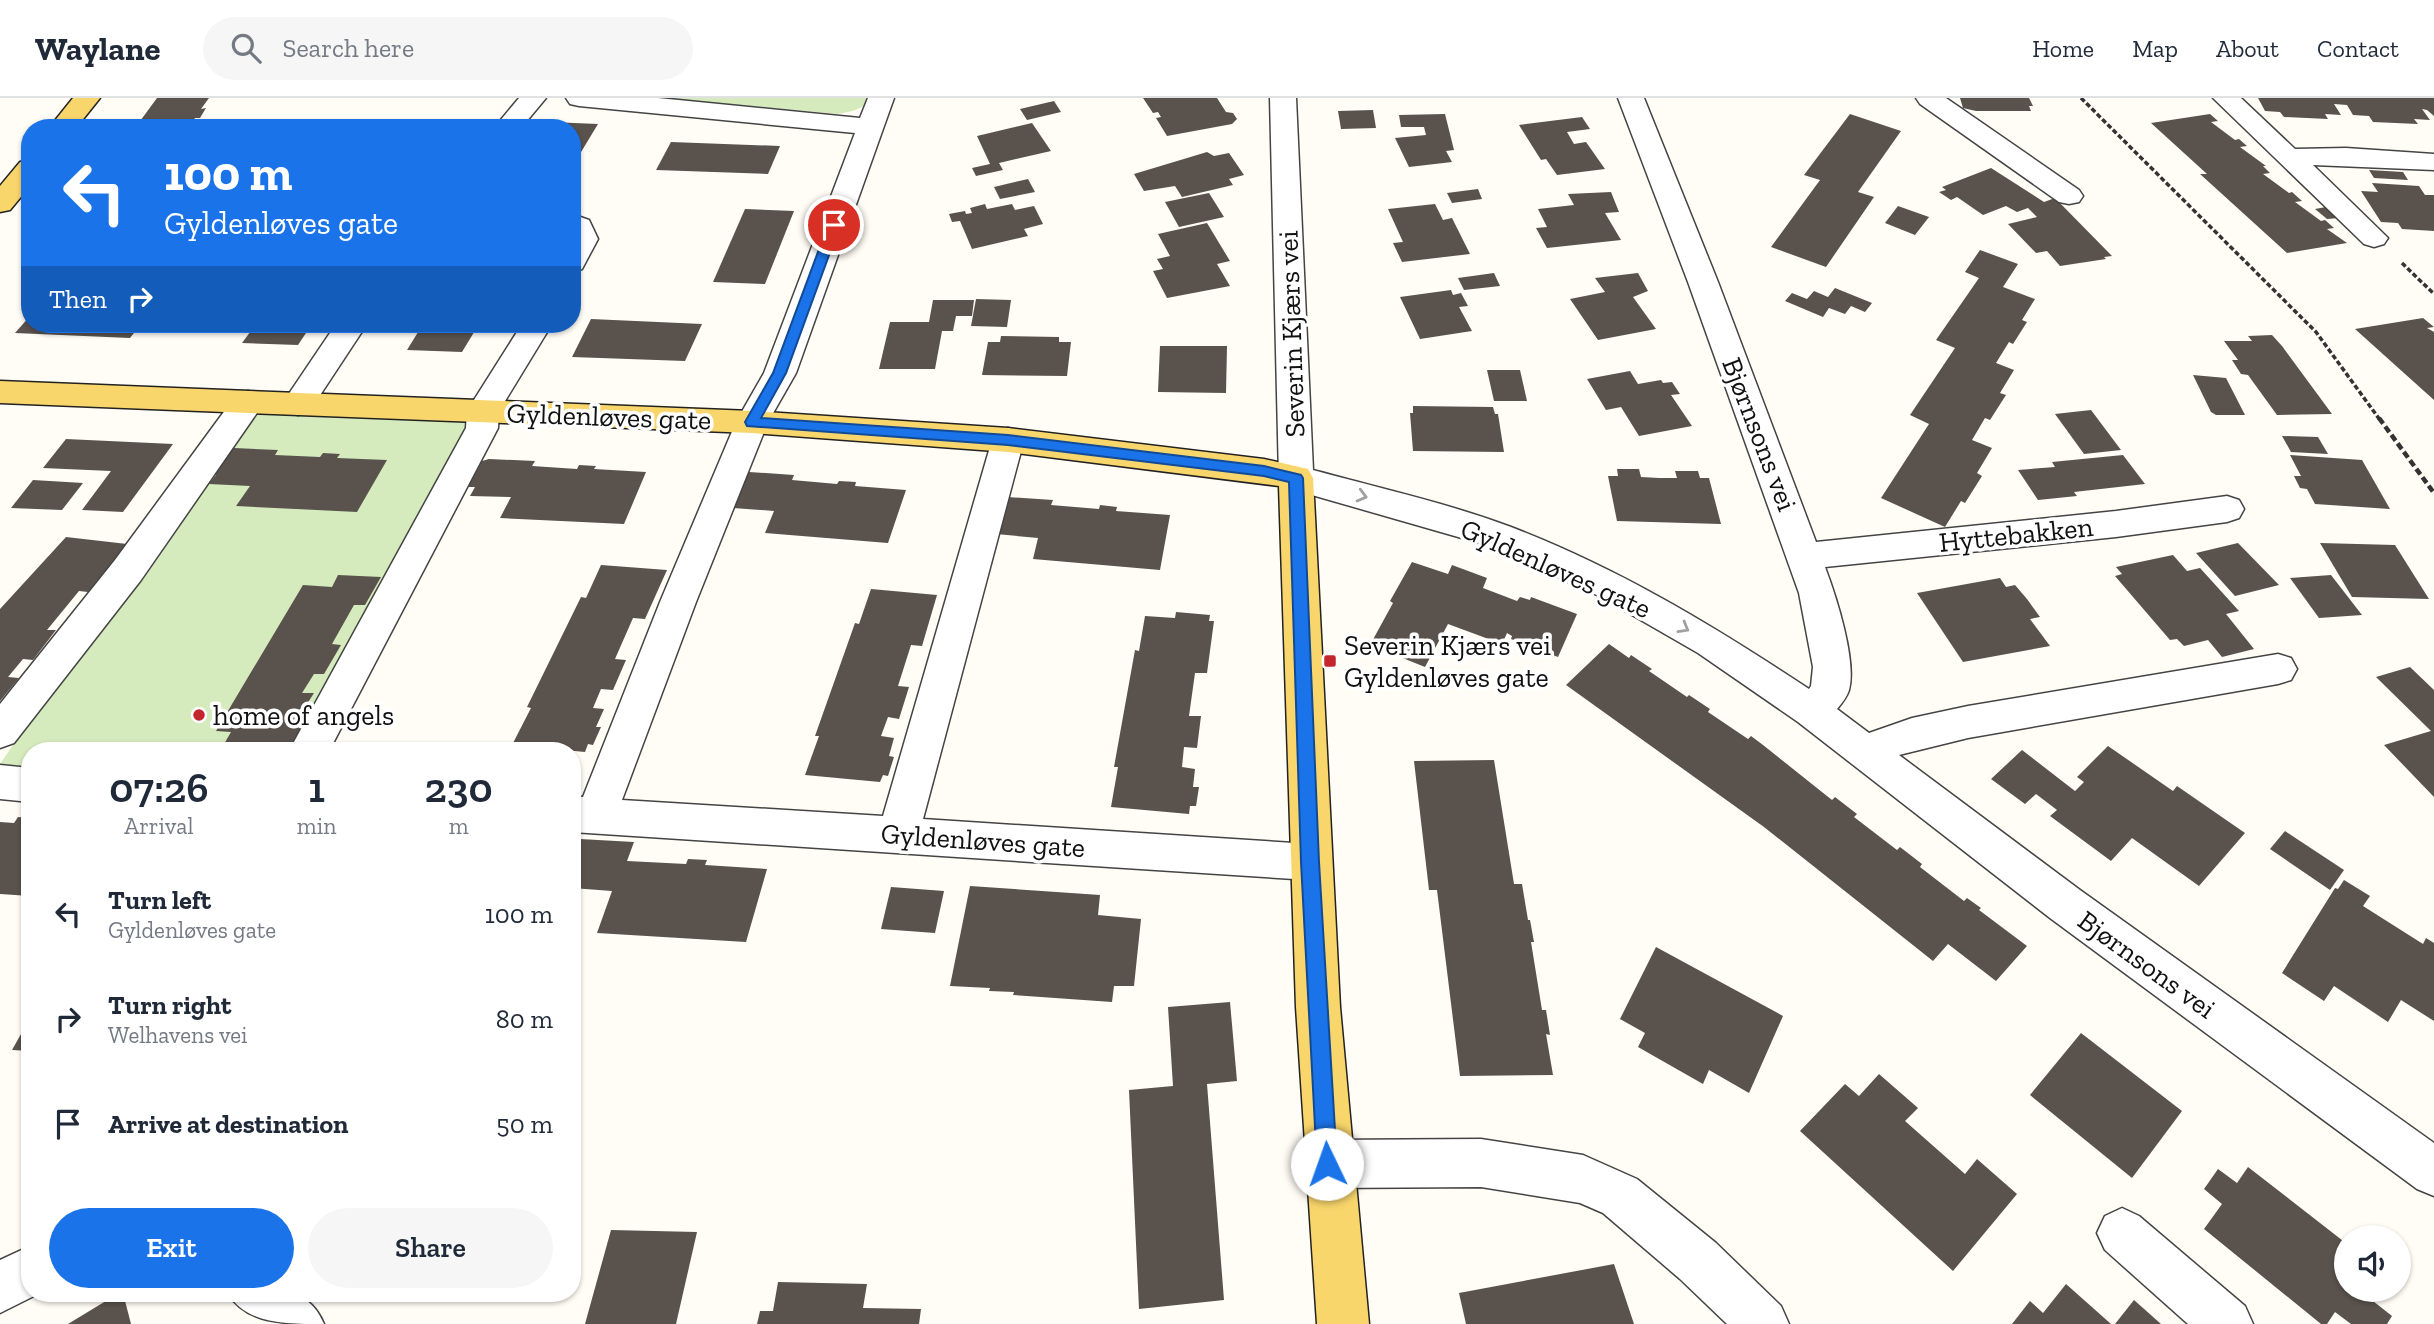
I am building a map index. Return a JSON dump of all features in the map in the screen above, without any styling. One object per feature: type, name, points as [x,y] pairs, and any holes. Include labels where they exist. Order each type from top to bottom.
[{"type":"main road","points":[[70,119],[87,98]]},
{"type":"main road","points":[[0,204],[21,179]]},
{"type":"main road","name":"Gyldenløves gate","points":[[0,392],[752,422],[1008,440],[1264,471],[1296,478]]},
{"type":"main road","name":"Severin Kjærs vei","points":[[1296,478],[1310,862],[1327,1164],[1343,1324]]},
{"type":"street","points":[[515,119],[533,98]]},
{"type":"street","points":[[579,98],[870,127]]},
{"type":"street","points":[[584,814],[678,602],[752,422],[780,373],[881,98]]},
{"type":"street","name":"Severin Kjærs vei","points":[[1283,98],[1296,478]]},
{"type":"street","name":"Bjørnsons vei","points":[[1631,98],[1817,593],[1832,667],[1830,691],[1812,711],[2065,904],[2434,1172]]},
{"type":"street","points":[[1929,98],[2069,196]]},
{"type":"street","points":[[2227,98],[2374,237]]},
{"type":"street","points":[[2290,157],[2346,156],[2434,162]]},
{"type":"street","points":[[298,404],[346,333]]},
{"type":"street","name":"Gyldenløves gate","points":[[483,411],[531,333]]},
{"type":"street","points":[[0,732],[128,570],[248,402]]},
{"type":"street","points":[[315,742],[482,428],[483,411]]},
{"type":"street","points":[[898,834],[1008,440]]},
{"type":"street","name":"Gyldenløves gate","points":[[1296,478],[1486,532],[1612,586],[1711,643],[1812,711]]},
{"type":"street","name":"Hyttebakken","points":[[1805,556],[2116,524],[2227,509]]},
{"type":"street","points":[[1864,751],[1912,734],[1968,722],[2278,669]]},
{"type":"street","points":[[0,782],[21,784]]},
{"type":"street","name":"Gyldenløves gate","points":[[584,814],[1310,862]]},
{"type":"street","points":[[1327,1164],[1480,1163],[1583,1179],[1620,1196],[1698,1261],[1763,1324]]},
{"type":"street","points":[[2122,1233],[2227,1324]]},
{"type":"street","points":[[0,1288],[21,1276]]},
{"type":"street","points":[[267,1302],[298,1324]]},
{"type":"path","points":[[2081,98],[2316,331],[2434,494]]},
{"type":"path","points":[[2374,237],[2434,294]]},
{"type":"green space","points":[[663,98],[869,98],[860,108],[837,114]]},
{"type":"green space","points":[[248,402],[483,411],[313,742],[21,742],[21,780],[0,779],[0,764]]},
{"type":"building","points":[[157,98],[209,98],[201,109],[206,108],[200,118],[142,119]]},
{"type":"building","points":[[1143,98],[1217,98],[1226,112],[1233,113],[1237,119],[1232,124],[1167,136],[1156,118],[1161,117],[1158,112],[1153,113]]},
{"type":"building","points":[[1960,98],[2029,98],[2033,106],[2029,106],[2031,111],[1976,111],[1963,108]]},
{"type":"building","points":[[2258,98],[2434,98],[2434,116],[2422,109],[2430,120],[2414,119],[2418,124],[2373,122],[2369,116],[2353,115],[2347,105],[2334,104],[2341,115],[2325,114],[2328,119],[2284,117],[2280,112],[2265,111]]},
{"type":"building","points":[[1054,101],[1061,112],[1027,120],[1020,109]]},
{"type":"building","points":[[1373,110],[1376,128],[1341,129],[1338,111]]},
{"type":"building","points":[[1445,114],[1454,150],[1446,151],[1452,162],[1409,167],[1395,138],[1426,135],[1424,127],[1401,127],[1399,115]]},
{"type":"building","points":[[1850,114],[1901,131],[1858,192],[1874,197],[1826,267],[1771,247],[1820,180],[1804,175]]},
{"type":"building","points":[[2210,114],[2218,121],[2211,122],[2235,140],[2239,139],[2247,146],[2240,147],[2266,166],[2263,166],[2270,173],[2263,174],[2289,193],[2292,192],[2302,201],[2295,202],[2321,221],[2325,220],[2334,228],[2327,229],[2347,243],[2287,253],[2200,174],[2207,174],[2151,123]]},
{"type":"building","points":[[1582,117],[1590,129],[1567,132],[1574,144],[1586,142],[1605,169],[1557,175],[1546,159],[1541,160],[1519,125]]},
{"type":"building","points":[[581,123],[598,124],[581,152]]},
{"type":"building","points":[[1032,123],[1051,151],[999,163],[1003,170],[976,176],[972,168],[990,164],[977,136]]},
{"type":"building","points":[[671,142],[780,146],[768,174],[656,170]]},
{"type":"building","points":[[1207,152],[1214,156],[1229,153],[1244,175],[1229,179],[1233,185],[1182,197],[1175,186],[1144,191],[1134,174]]},
{"type":"building","points":[[1991,168],[2044,202],[2055,198],[2112,256],[2060,266],[2047,251],[2036,253],[2008,224],[2037,217],[2028,208],[2017,212],[2006,206],[1983,215],[1957,197],[1951,200],[1939,192],[1946,190],[1942,187]]},
{"type":"building","points":[[2369,170],[2403,172],[2408,180],[2374,178]]},
{"type":"building","points":[[1028,179],[1035,192],[1000,199],[994,187]]},
{"type":"building","points":[[2372,183],[2419,186],[2425,195],[2434,195],[2434,231],[2402,229],[2398,223],[2381,222],[2361,191],[2378,192]]},
{"type":"building","points":[[1478,189],[1482,199],[1452,203],[1447,193]]},
{"type":"building","points":[[1611,192],[1619,212],[1605,213],[1621,240],[1547,248],[1536,228],[1547,227],[1538,209],[1574,205],[1568,194]]},
{"type":"building","points":[[1209,193],[1224,217],[1179,227],[1165,202]]},
{"type":"building","points":[[985,204],[987,209],[1012,204],[1015,210],[1034,206],[1043,224],[1024,229],[1028,236],[972,249],[960,221],[952,222],[949,214],[965,211],[966,214],[972,213],[970,208]]},
{"type":"building","points":[[1435,204],[1443,220],[1452,218],[1470,254],[1402,262],[1393,243],[1403,242],[1388,209]]},
{"type":"building","points":[[1898,206],[1929,217],[1915,235],[1885,223]]},
{"type":"building","points":[[2326,207],[2339,218],[2327,219],[2315,209]]},
{"type":"building","points":[[745,209],[794,211],[765,284],[713,282]]},
{"type":"building","points":[[1207,223],[1230,261],[1217,264],[1230,286],[1167,298],[1153,271],[1163,269],[1157,259],[1170,256],[1158,234]]},
{"type":"building","points":[[1980,250],[2018,264],[2003,287],[2035,299],[2022,320],[2027,322],[2013,344],[2009,342],[1996,363],[2014,370],[2000,393],[2006,395],[1990,420],[1985,418],[1972,440],[1992,448],[1977,473],[1982,476],[1965,503],[1961,501],[1945,527],[1881,498],[1929,424],[1910,415],[1955,348],[1936,340],[1979,278],[1965,272]]},
{"type":"building","points":[[1494,273],[1500,286],[1464,290],[1458,278]]},
{"type":"building","points":[[1638,273],[1648,291],[1633,297],[1656,329],[1598,340],[1570,299],[1605,292],[1595,278]]},
{"type":"building","points":[[1835,288],[1872,303],[1865,312],[1851,306],[1845,314],[1829,308],[1823,317],[1785,301],[1792,293],[1807,299],[1814,291],[1828,297]]},
{"type":"building","points":[[1451,290],[1453,295],[1461,293],[1468,306],[1459,307],[1472,331],[1420,339],[1400,297]]},
{"type":"building","points":[[976,299],[1011,300],[1007,327],[971,326]]},
{"type":"building","points":[[933,300],[974,300],[972,316],[956,316],[953,331],[942,331],[935,369],[879,369],[890,322],[929,322]]},
{"type":"building","points":[[2423,318],[2434,327],[2427,328],[2434,332],[2434,400],[2355,329]]},
{"type":"building","points":[[591,319],[702,324],[685,361],[572,357]]},
{"type":"building","points":[[21,326],[21,333],[134,333],[130,338],[15,333]]},
{"type":"building","points":[[249,333],[306,333],[298,345],[242,343]]},
{"type":"building","points":[[417,333],[474,333],[462,352],[407,350]]},
{"type":"building","points":[[2272,335],[2332,414],[2277,415],[2248,375],[2241,374],[2232,360],[2238,360],[2224,341],[2252,341],[2248,336]]},
{"type":"building","points":[[1001,336],[1059,337],[1059,342],[1071,342],[1067,376],[982,375],[988,342],[1000,342]]},
{"type":"building","points":[[1160,346],[1227,346],[1226,393],[1158,392]]},
{"type":"building","points":[[1487,370],[1520,370],[1527,401],[1494,401]]},
{"type":"building","points":[[1630,371],[1638,384],[1661,380],[1663,383],[1672,382],[1680,394],[1671,395],[1692,426],[1639,436],[1621,407],[1606,410],[1587,379]]},
{"type":"building","points":[[2193,375],[2226,378],[2245,415],[2216,415],[2211,412]]},
{"type":"building","points":[[1413,406],[1493,407],[1495,414],[1498,414],[1504,452],[1413,451],[1410,413],[1413,413]]},
{"type":"building","points":[[2091,410],[2121,450],[2084,454],[2055,414]]},
{"type":"building","points":[[2282,436],[2318,437],[2328,454],[2291,452]]},
{"type":"building","points":[[66,439],[173,444],[123,512],[82,510],[111,471],[43,468]]},
{"type":"building","points":[[225,450],[278,450],[275,455],[320,457],[323,453],[340,454],[337,458],[387,460],[357,512],[236,506],[250,486],[209,484],[216,475],[209,474]]},
{"type":"building","points":[[2123,455],[2145,484],[2074,492],[2077,496],[2038,500],[2018,470],[2055,467],[2052,462]]},
{"type":"building","points":[[2290,455],[2362,460],[2390,509],[2315,504],[2307,489],[2300,488],[2294,476],[2301,476]]},
{"type":"building","points":[[482,461],[535,461],[532,466],[577,469],[579,465],[596,466],[594,469],[646,472],[624,524],[500,518],[511,497],[470,496],[475,487],[468,487]]},
{"type":"building","points":[[1617,469],[1639,469],[1641,477],[1659,478],[1677,478],[1675,471],[1698,471],[1700,478],[1709,478],[1721,524],[1617,521],[1608,476],[1618,476]]},
{"type":"building","points":[[749,472],[794,475],[792,480],[837,484],[839,481],[856,482],[855,486],[906,490],[888,543],[765,533],[774,511],[733,508],[737,499],[731,498],[741,474]]},
{"type":"building","points":[[33,480],[83,483],[62,510],[11,508]]},
{"type":"building","points":[[1007,497],[1053,500],[1051,505],[1099,509],[1100,505],[1117,507],[1116,511],[1170,515],[1160,570],[1033,559],[1038,538],[996,534]]},
{"type":"building","points":[[66,537],[127,544],[88,592],[79,591],[47,630],[56,630],[33,660],[23,659],[8,677],[19,678],[0,701],[0,609]]},
{"type":"building","points":[[2238,543],[2279,585],[2235,596],[2196,553]]},
{"type":"building","points":[[2320,543],[2395,545],[2429,599],[2352,597]]},
{"type":"building","points":[[2173,555],[2187,571],[2200,568],[2239,611],[2226,614],[2254,649],[2222,657],[2208,640],[2184,646],[2177,639],[2170,640],[2115,576],[2122,574],[2116,567]]},
{"type":"building","points":[[1412,562],[1448,574],[1452,565],[1487,578],[1483,588],[1517,601],[1520,597],[1530,600],[1531,597],[1577,614],[1558,657],[1511,639],[1512,636],[1507,633],[1502,644],[1448,624],[1425,667],[1370,645]]},
{"type":"building","points":[[601,565],[667,570],[645,619],[633,618],[615,659],[626,660],[613,690],[601,689],[593,708],[604,709],[596,727],[601,727],[593,745],[588,744],[585,752],[581,752],[581,742],[514,742],[531,708],[527,707],[581,597],[586,598]]},
{"type":"building","points":[[338,575],[381,577],[365,605],[354,605],[332,644],[341,645],[324,674],[314,674],[302,693],[314,693],[307,704],[314,704],[293,742],[225,742],[231,732],[216,731],[303,585],[332,587]]},
{"type":"building","points":[[2331,575],[2362,615],[2319,618],[2290,578]]},
{"type":"building","points":[[2000,578],[2006,587],[2015,585],[2027,599],[2040,617],[2030,619],[2050,646],[1963,662],[1917,593]]},
{"type":"building","points":[[871,589],[937,595],[922,646],[911,645],[898,686],[909,687],[899,719],[888,717],[881,736],[894,738],[889,756],[894,757],[888,776],[883,775],[880,782],[805,775],[819,736],[815,736],[855,623],[859,624]]},
{"type":"building","points":[[1176,612],[1210,615],[1209,621],[1214,621],[1207,673],[1195,673],[1189,716],[1201,716],[1197,748],[1184,747],[1182,767],[1195,769],[1193,787],[1199,787],[1196,806],[1190,806],[1189,814],[1111,807],[1118,767],[1114,767],[1135,650],[1139,651],[1145,616],[1175,618]]},
{"type":"building","points":[[1609,644],[1652,669],[1649,671],[1710,709],[1708,712],[1748,739],[1751,736],[1832,800],[1835,797],[1857,814],[1854,817],[1897,850],[1900,847],[1922,864],[1920,867],[1964,901],[1967,898],[1981,908],[1979,910],[2027,946],[1996,981],[1948,944],[1933,961],[1764,827],[1566,685]]},
{"type":"building","points":[[2410,667],[2434,690],[2434,797],[2384,745],[2431,731],[2376,677]]},
{"type":"building","points":[[2108,746],[2173,791],[2177,786],[2245,833],[2199,886],[2132,838],[2111,861],[2050,816],[2057,810],[2036,794],[2025,804],[1991,779],[2022,750],[2075,791],[2084,782],[2077,777]]},
{"type":"building","points":[[1494,760],[1514,884],[1522,884],[1530,920],[1542,1010],[1546,1010],[1550,1035],[1546,1034],[1553,1075],[1460,1076],[1437,890],[1429,890],[1414,761]]},
{"type":"building","points":[[21,817],[21,895],[0,894],[0,822],[14,823]]},
{"type":"building","points":[[2285,831],[2344,870],[2330,890],[2270,849]]},
{"type":"building","points":[[581,839],[634,842],[627,861],[686,864],[688,859],[707,860],[705,865],[767,869],[746,942],[597,933],[612,891],[581,889]]},
{"type":"building","points":[[2344,880],[2370,896],[2363,906],[2423,944],[2426,938],[2434,943],[2434,1021],[2401,1000],[2388,1022],[2334,986],[2324,1001],[2282,973],[2335,888],[2338,889]]},
{"type":"building","points":[[970,886],[1100,895],[1098,915],[1141,919],[1134,986],[1114,986],[1112,1002],[1013,995],[1014,992],[989,991],[990,988],[950,986]]},
{"type":"building","points":[[891,887],[944,891],[935,933],[881,929]]},
{"type":"building","points":[[1656,947],[1783,1016],[1749,1093],[1709,1070],[1703,1084],[1638,1047],[1645,1033],[1620,1019]]},
{"type":"building","points":[[1230,1002],[1237,1081],[1207,1084],[1224,1300],[1139,1309],[1129,1090],[1173,1086],[1168,1007]]},
{"type":"building","points":[[2081,1033],[2182,1111],[2132,1178],[2030,1095]]},
{"type":"building","points":[[21,1034],[21,1050],[12,1050]]},
{"type":"building","points":[[1879,1074],[1918,1108],[1905,1121],[1965,1174],[1977,1159],[2017,1194],[1953,1271],[1800,1131],[1845,1084],[1859,1096]]},
{"type":"building","points":[[2248,1167],[2334,1234],[2334,1302],[2374,1302],[2392,1316],[2387,1324],[2351,1324],[2335,1312],[2327,1324],[2321,1324],[2204,1229],[2222,1204],[2204,1189],[2218,1169],[2237,1183]]},
{"type":"building","points":[[611,1230],[697,1232],[676,1324],[585,1324]]},
{"type":"building","points":[[1614,1264],[1634,1324],[1466,1324],[1459,1293]]},
{"type":"building","points":[[778,1282],[867,1284],[863,1308],[921,1309],[919,1324],[757,1324],[760,1311],[773,1311]]},
{"type":"building","points":[[2066,1284],[2111,1324],[2012,1324],[2030,1301],[2043,1313]]},
{"type":"building","points":[[2134,1300],[2161,1324],[2115,1324]]},
{"type":"building","points":[[104,1302],[125,1302],[131,1324],[68,1324]]},
{"type":"place","name":"Severin Kjærs vei Gyldenløves gate","points":[[1330,661]]},
{"type":"place","name":"home of angels","points":[[199,715]]},
{"type":"route","points":[[834,225],[780,373],[752,422],[1008,440],[1264,471],[1296,478],[1310,862],[1327,1164]]}]
